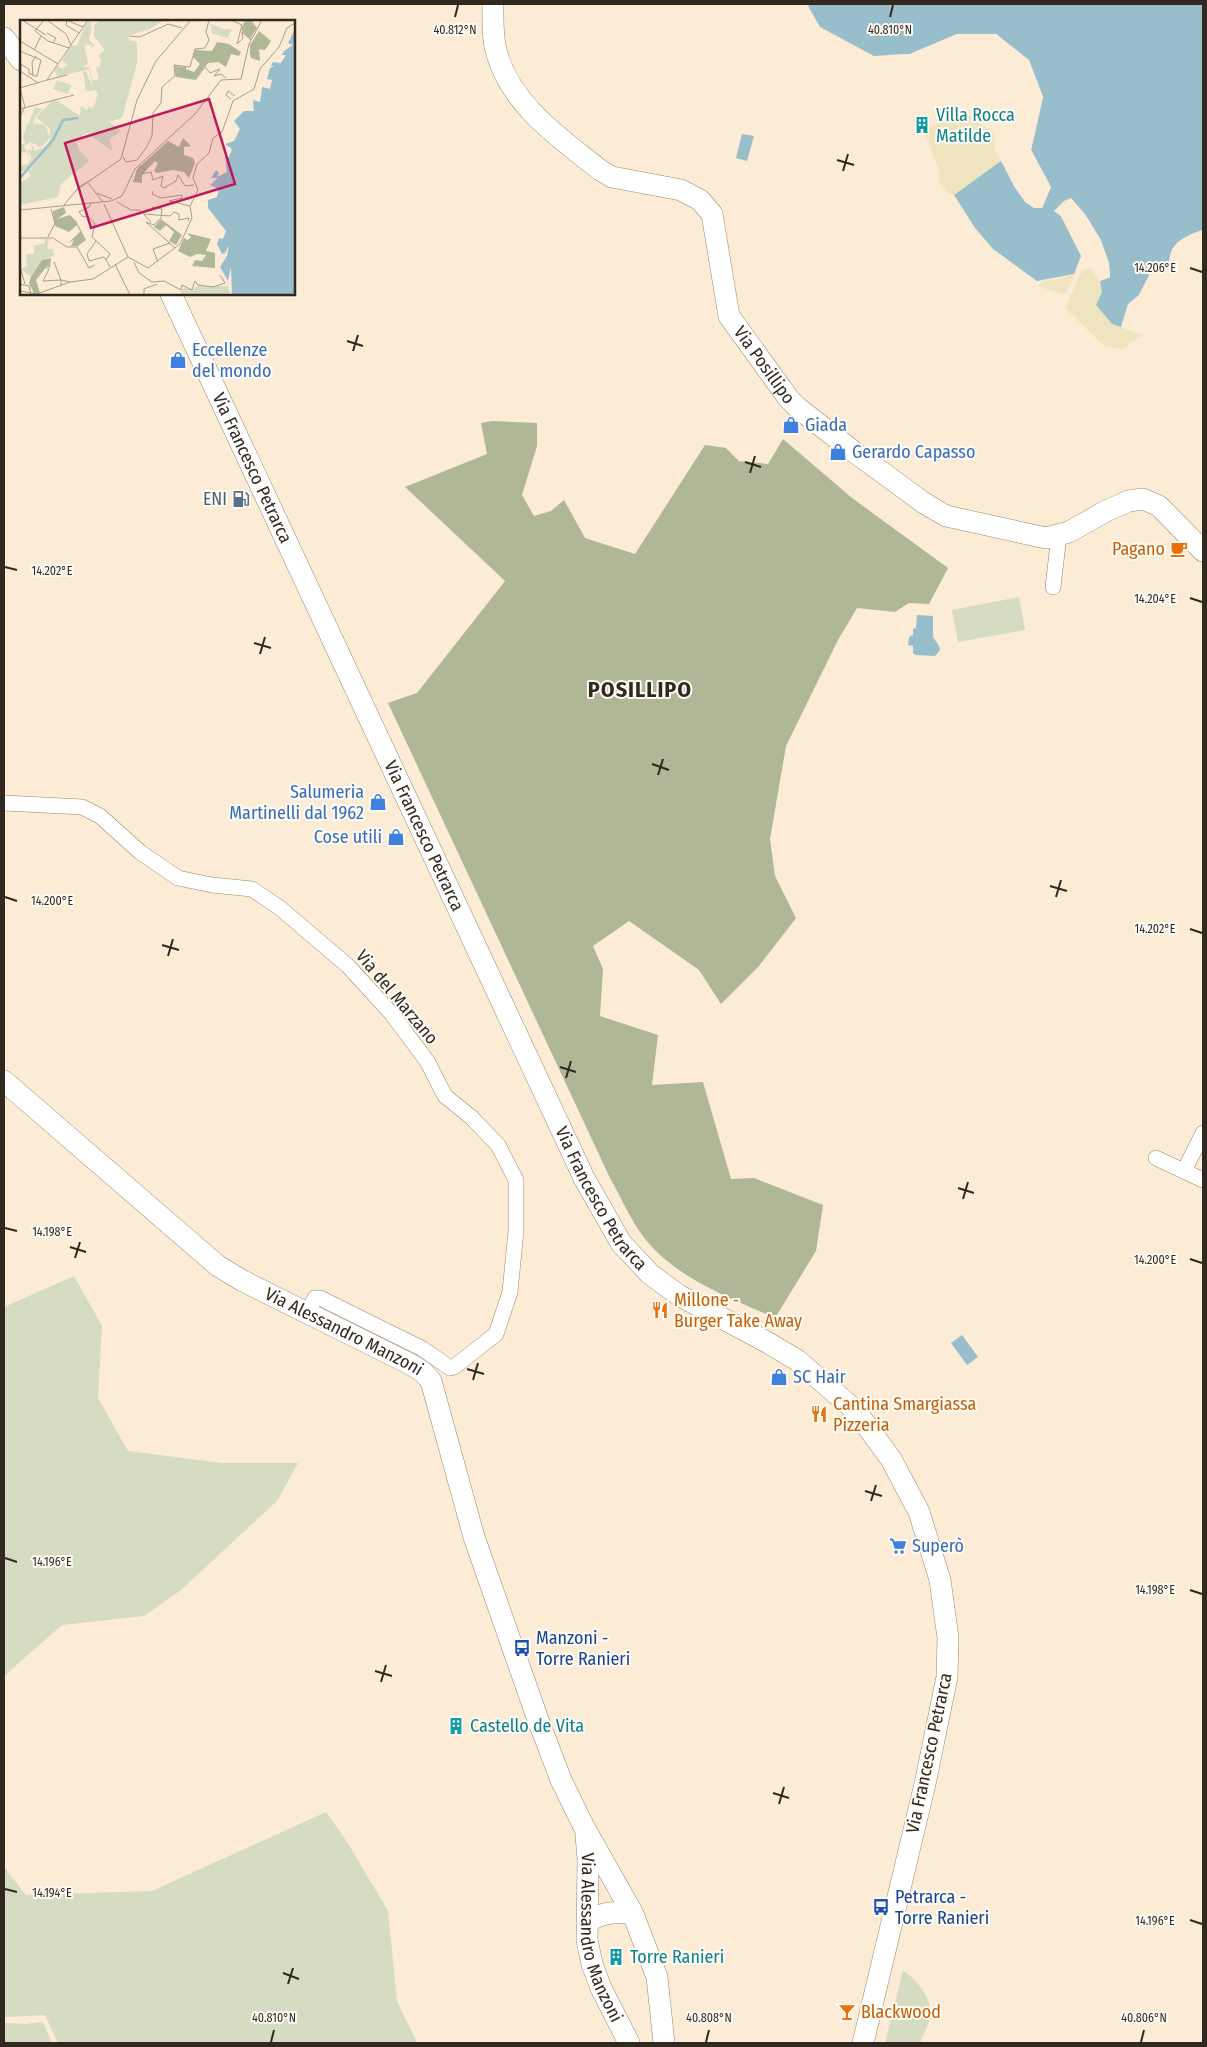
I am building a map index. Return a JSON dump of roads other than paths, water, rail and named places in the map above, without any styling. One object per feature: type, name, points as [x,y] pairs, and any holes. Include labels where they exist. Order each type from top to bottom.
[{"type":"street","name":"Via Posillipo","points":[[493,4],[493,27],[497,54],[506,75],[521,99],[540,122],[600,170],[612,177],[681,190],[690,193],[707,207],[715,222],[728,316],[789,398],[805,413],[924,503],[946,516],[1046,538],[1069,532],[1106,511],[1129,501],[1143,499],[1159,506],[1203,551]]},
{"type":"street","points":[[4,38],[20,59]]},
{"type":"street","name":"Via Francesco Petrarca","points":[[171,295],[584,1178],[621,1243],[650,1274],[680,1296],[797,1360],[842,1398],[864,1421],[891,1459],[919,1512],[940,1580],[948,1638],[947,1677],[925,1784],[863,2043]]},
{"type":"street","points":[[1053,587],[1059,535]]},
{"type":"street","name":"Via del Marzano","points":[[4,803],[82,807],[100,816],[140,852],[178,878],[212,885],[252,889],[259,893],[280,908],[348,966],[391,1013],[427,1061],[445,1096],[471,1116],[498,1145],[516,1180],[516,1231],[510,1292],[496,1334],[454,1367],[450,1368],[423,1349],[320,1298],[315,1298],[307,1312]]},
{"type":"street","name":"Via Alessandro Manzoni","points":[[4,1081],[218,1266],[243,1281],[410,1364],[423,1372],[431,1381],[477,1546],[537,1717],[561,1780],[585,1829],[633,1914],[657,1977],[660,2037]]},
{"type":"street","points":[[1184,1171],[1203,1132]]},
{"type":"street","points":[[1156,1158],[1203,1180]]},
{"type":"street","name":"Via Alessandro Manzoni","points":[[585,1829],[588,1859],[587,1940],[592,1964],[629,2043]]},
{"type":"street","points":[[587,1923],[592,1919],[612,1912],[633,1914]]},
{"type":"water","points":[[810,4],[1203,4],[1203,230],[1186,236],[1175,245],[1171,251],[1168,265],[1162,272],[1152,269],[1139,295],[1128,304],[1121,327],[1112,324],[1096,305],[1102,292],[1100,281],[1110,277],[1106,255],[1096,235],[1071,199],[1054,211],[1061,216],[1081,256],[1074,274],[1037,281],[993,249],[975,228],[954,195],[1001,161],[1022,198],[1034,207],[1042,208],[1051,187],[1031,150],[1043,97],[1029,60],[996,34],[957,34],[910,54],[874,56],[820,27],[808,6]]},
{"type":"water","points":[[742,134],[754,136],[747,161],[736,158]]},
{"type":"water","points":[[917,615],[933,616],[933,637],[940,650],[935,656],[916,655],[913,653],[913,646],[908,645],[909,637],[913,635],[913,629],[916,628]]},
{"type":"water","points":[[962,1335],[978,1357],[967,1365],[951,1343]]},
{"type":"place","name":"Villa Rocca Matilde","points":[[922,125]]},
{"type":"place","name":"Eccellenze del mondo","points":[[178,360]]},
{"type":"place","name":"Giada","points":[[791,425]]},
{"type":"place","name":"Gerardo Capasso","points":[[838,452]]},
{"type":"place","name":"ENI","points":[[241,499]]},
{"type":"place","name":"Pagano","points":[[1179,549]]},
{"type":"place","name":"Salumeria Martinelli dal 1962","points":[[378,802]]},
{"type":"place","name":"Cose utili","points":[[396,837]]},
{"type":"place","name":"Millone - Burger Take Away","points":[[660,1310]]},
{"type":"place","name":"SC Hair","points":[[779,1377]]},
{"type":"place","name":"Cantina Smargiassa Pizzeria","points":[[819,1414]]},
{"type":"place","name":"Superò","points":[[898,1546]]},
{"type":"place","name":"Manzoni - Torre Ranieri","points":[[522,1648]]},
{"type":"place","name":"Castello de Vita","points":[[456,1726]]},
{"type":"place","name":"Petrarca - Torre Ranieri","points":[[881,1907]]},
{"type":"place","name":"Torre Ranieri","points":[[616,1957]]},
{"type":"place","name":"Blackwood","points":[[847,2012]]},
{"type":"district","name":"POSILLIPO","points":[[640,689]]}]
